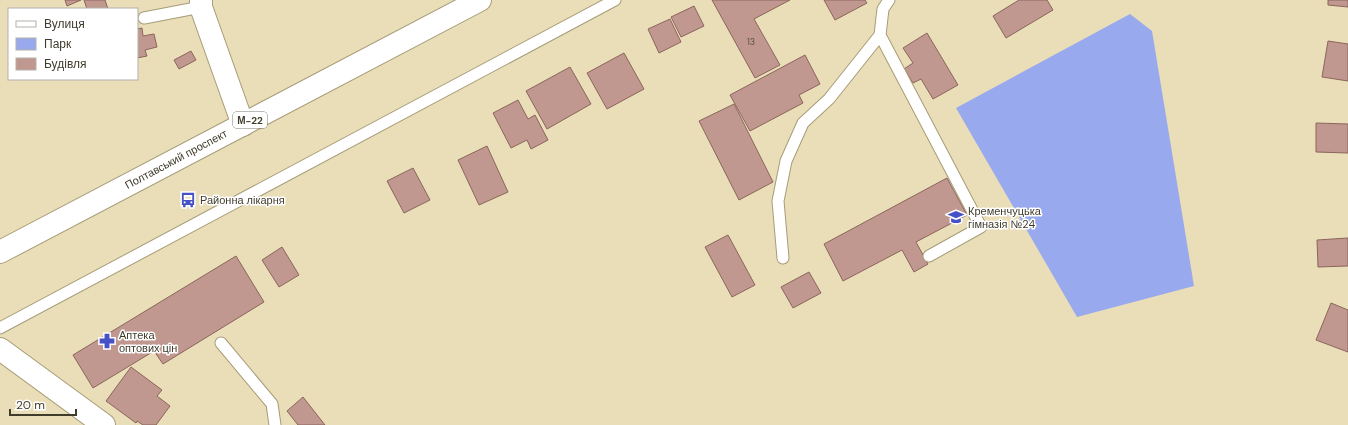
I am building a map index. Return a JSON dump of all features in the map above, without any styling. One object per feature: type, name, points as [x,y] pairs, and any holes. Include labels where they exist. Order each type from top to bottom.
[{"type":"main road","name":"Полтавський проспект","points":[[0,252],[480,0]]},
{"type":"main road","points":[[201,4],[243,124]]},
{"type":"main road","points":[[0,349],[104,425]]},
{"type":"lane","points":[[0,328],[615,0]]},
{"type":"lane","points":[[783,258],[778,200],[786,161],[804,123],[829,99],[880,35],[883,9],[889,0]]},
{"type":"lane","points":[[144,18],[201,4]]},
{"type":"lane","points":[[880,35],[981,227],[929,256]]},
{"type":"lane","points":[[221,343],[272,404],[274,425]]},
{"type":"green space","points":[[1130,14],[1152,31],[1194,286],[1077,317],[956,108]]},
{"type":"building","points":[[65,0],[81,0],[67,6]]},
{"type":"building","points":[[84,0],[105,0],[108,8],[87,8]]},
{"type":"building","points":[[712,0],[790,0],[754,19],[780,65],[755,78]]},
{"type":"building","points":[[824,0],[865,0],[867,3],[835,20]]},
{"type":"building","points":[[1019,0],[1047,0],[1053,10],[1006,38],[993,16]]},
{"type":"building","points":[[1328,0],[1348,0],[1348,7],[1328,5]]},
{"type":"building","points":[[694,6],[704,26],[681,37],[671,17]]},
{"type":"building","points":[[670,19],[681,42],[659,53],[648,29]]},
{"type":"building","points":[[142,28],[143,36],[154,34],[157,47],[145,50],[147,56],[138,58],[138,29]]},
{"type":"building","points":[[927,33],[958,85],[933,99],[921,79],[913,83],[904,69],[913,63],[903,48]]},
{"type":"building","points":[[1328,41],[1348,44],[1348,81],[1322,77]]},
{"type":"building","points":[[191,51],[196,60],[179,69],[174,60]]},
{"type":"building","points":[[624,53],[644,89],[607,109],[587,73]]},
{"type":"building","points":[[805,55],[820,84],[799,95],[803,103],[750,131],[730,95]]},
{"type":"building","points":[[570,67],[591,104],[547,129],[526,91]]},
{"type":"building","points":[[518,100],[528,119],[535,115],[548,140],[531,149],[527,140],[511,148],[493,113]]},
{"type":"building","points":[[734,104],[773,182],[739,200],[699,121]]},
{"type":"building","points":[[1316,123],[1348,124],[1348,153],[1316,152]]},
{"type":"building","points":[[487,146],[508,192],[479,205],[458,160]]},
{"type":"building","points":[[413,168],[430,200],[404,213],[387,181]]},
{"type":"building","points":[[947,178],[967,215],[916,242],[928,264],[914,272],[902,250],[843,281],[824,244]]},
{"type":"building","points":[[728,235],[755,285],[732,297],[705,247]]},
{"type":"building","points":[[1348,238],[1348,266],[1318,267],[1317,240]]},
{"type":"building","points":[[282,247],[299,275],[279,287],[262,260]]},
{"type":"building","points":[[236,256],[264,302],[163,364],[154,351],[93,388],[73,355]]},
{"type":"building","points":[[809,272],[821,293],[793,308],[781,287]]},
{"type":"building","points":[[1331,303],[1348,310],[1348,352],[1316,340]]},
{"type":"building","points":[[131,367],[162,390],[157,396],[170,406],[156,425],[143,425],[137,421],[136,423],[106,401]]},
{"type":"building","points":[[303,397],[325,425],[298,425],[287,411]]},
{"type":"place","name":"Районна лікарня","points":[[188,200]]},
{"type":"place","name":"Кременчуцька гімназія №24","points":[[956,217]]},
{"type":"place","name":"Аптека оптових цін","points":[[107,341]]}]
